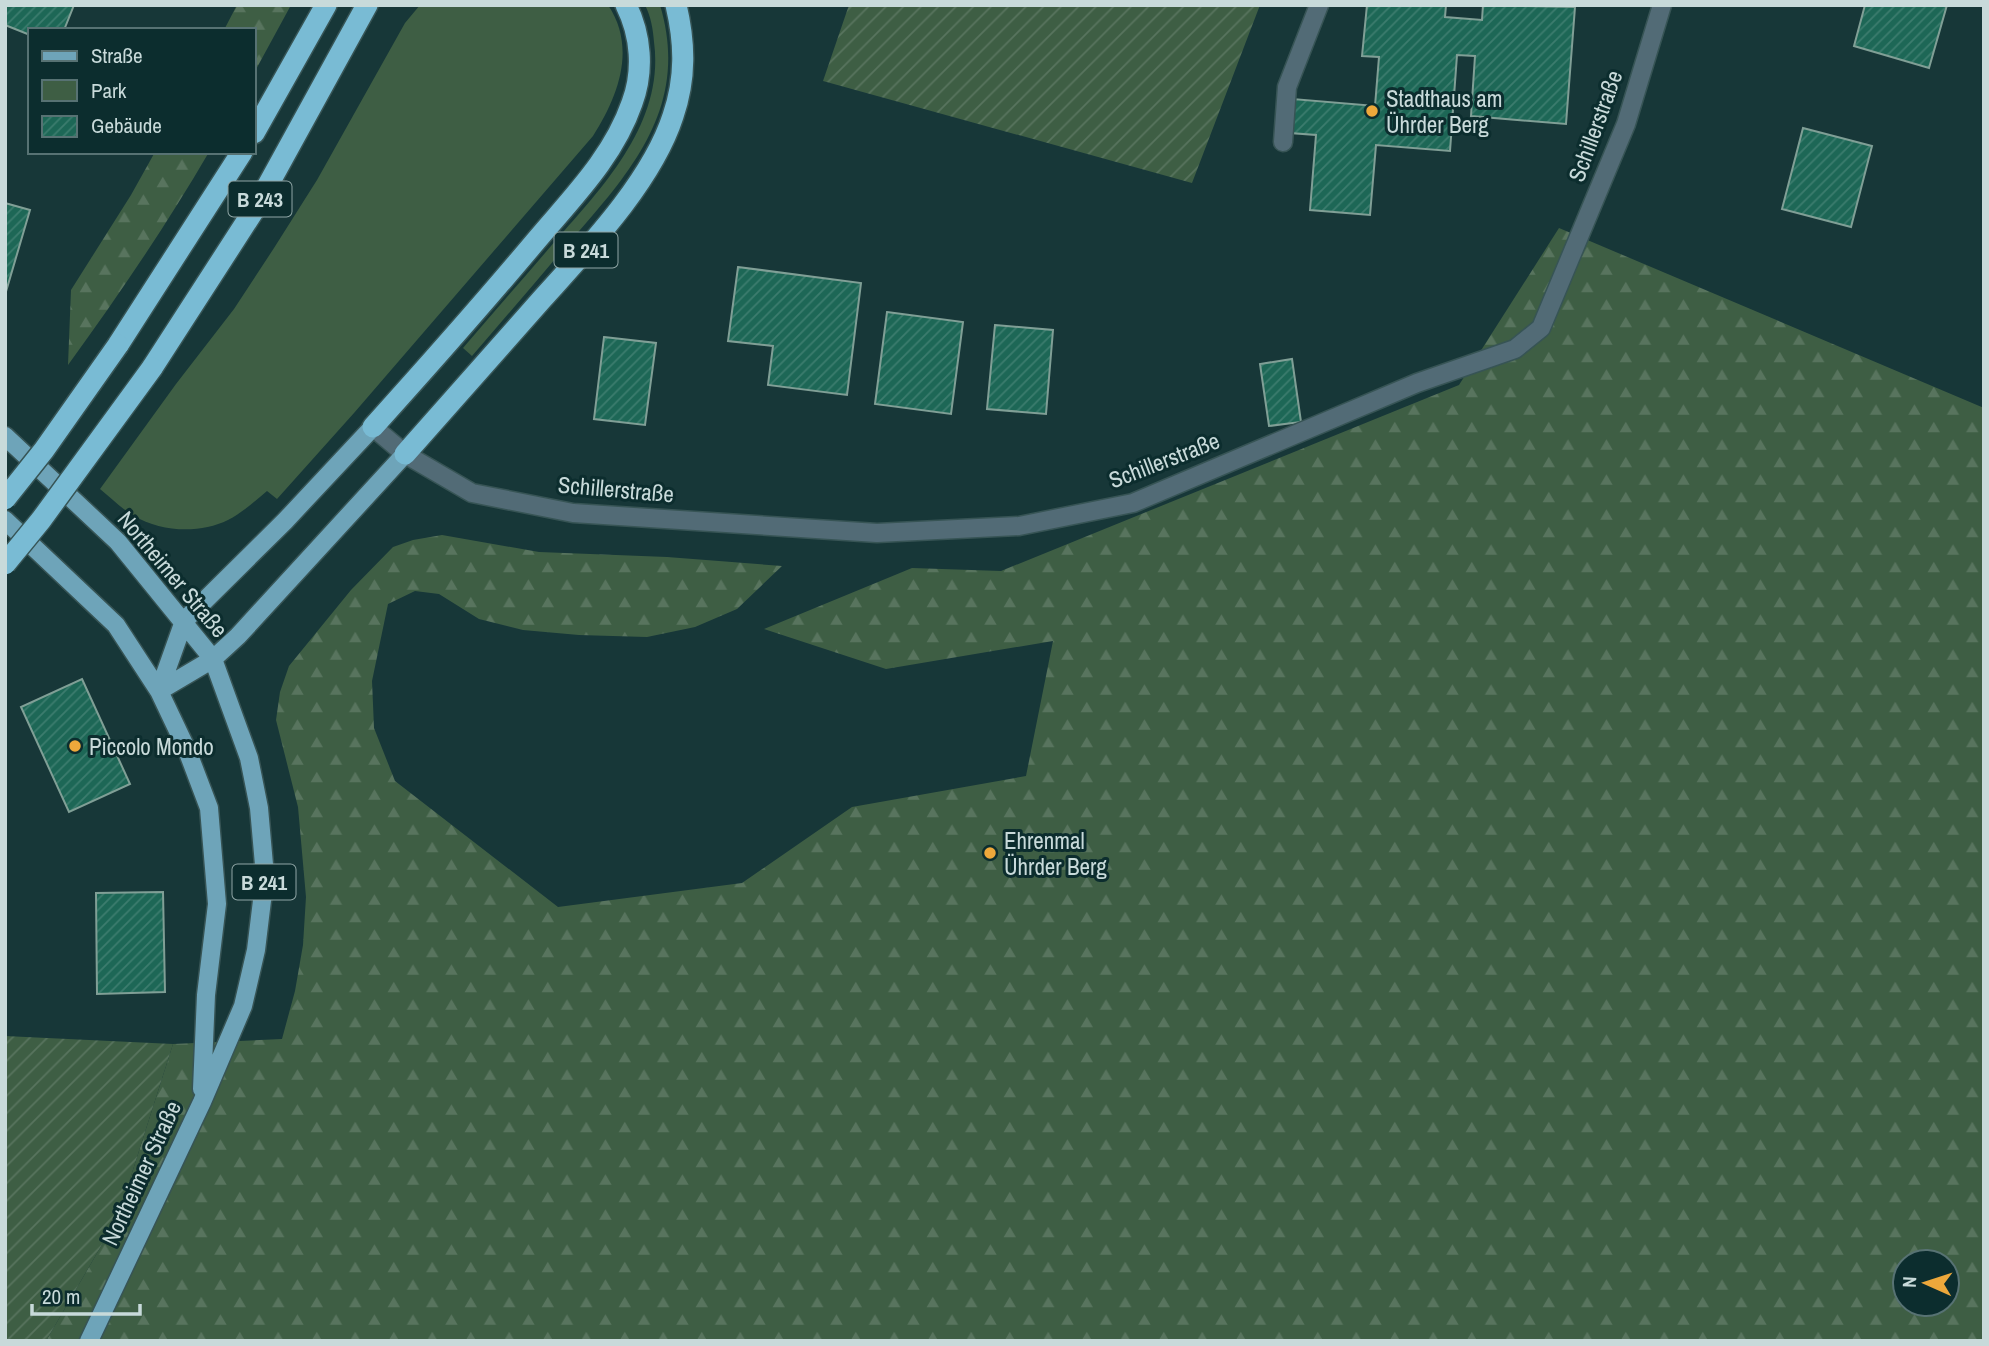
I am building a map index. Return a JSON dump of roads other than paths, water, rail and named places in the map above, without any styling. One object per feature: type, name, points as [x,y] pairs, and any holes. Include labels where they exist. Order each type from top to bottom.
[{"type":"highway","points":[[256,129],[327,5]]},
{"type":"highway","points":[[363,15],[381,5]]},
{"type":"highway","points":[[373,427],[601,164],[624,123],[639,79],[638,37],[626,5]]},
{"type":"highway","name":"B 241","points":[[405,454],[598,236],[639,181],[673,117],[680,90],[684,44],[676,5]]},
{"type":"highway","name":"B 243","points":[[5,564],[41,520],[152,368],[256,206],[363,15]]},
{"type":"highway","points":[[5,499],[44,450],[118,345],[241,154]]},
{"type":"main road","points":[[159,691],[184,621],[285,521],[373,427]]},
{"type":"main road","name":"Northeimer Straße","points":[[5,436],[118,542],[213,659],[249,758],[259,808],[265,876],[256,950],[243,1006],[202,1102],[89,1341]]},
{"type":"main road","name":"B 241","points":[[213,659],[239,636],[405,454]]},
{"type":"main road","name":"Northeimer Straße","points":[[5,520],[116,625],[159,691],[187,750],[209,808],[217,904],[206,995],[202,1102]]},
{"type":"main road","points":[[159,691],[213,659]]},
{"type":"street","points":[[1283,142],[1287,87],[1319,5]]},
{"type":"street","name":"Schillerstraße","points":[[373,427],[405,454],[472,493],[573,513],[877,533],[1019,526],[1133,503],[1417,383],[1515,349],[1541,328],[1626,124],[1662,5]]},
{"type":"place","name":"Stadthaus am Ührder Berg","points":[[1372,111]]},
{"type":"place","name":"Piccolo Mondo","points":[[75,746]]},
{"type":"place","name":"Ehrenmal Ührder Berg","points":[[990,853]]}]
